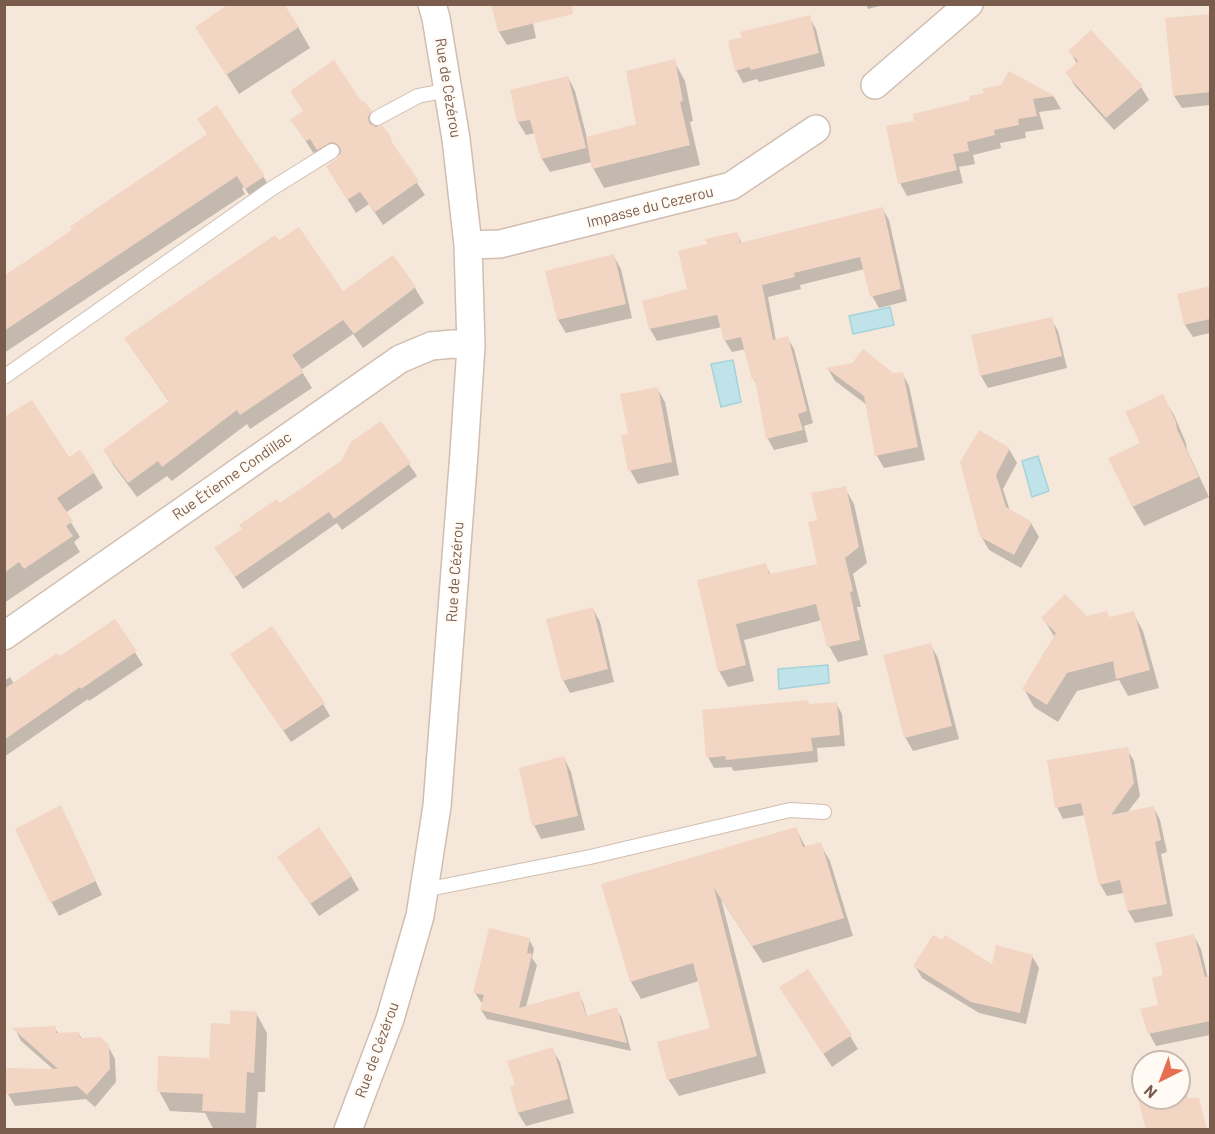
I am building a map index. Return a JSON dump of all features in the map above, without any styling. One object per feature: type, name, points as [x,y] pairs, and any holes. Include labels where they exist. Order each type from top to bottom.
[{"type":"street","name":"Rue de Cézérou","points":[[348,1130],[390,1019],[420,916],[437,806],[471,346],[468,245],[456,139],[432,4]]},
{"type":"street","points":[[875,85],[969,4]]},
{"type":"street","name":"Impasse du Cezerou","points":[[468,245],[500,244],[731,186],[816,129]]},
{"type":"street","name":"Rue Étienne Condillac","points":[[4,636],[400,359],[431,346],[453,344],[471,346]]},
{"type":"lane","points":[[377,118],[418,96],[448,90]]},
{"type":"lane","points":[[4,377],[270,189],[332,151]]},
{"type":"lane","points":[[424,890],[590,857],[790,810],[825,812]]},
{"type":"shaded area","points":[[5,5],[1210,5],[1210,1129],[5,1130]]},
{"type":"water","points":[[890,307],[894,325],[853,334],[849,316]]},
{"type":"water","points":[[733,360],[741,402],[721,407],[711,364]]},
{"type":"water","points":[[1038,456],[1049,491],[1032,497],[1022,461]]},
{"type":"water","points":[[828,665],[829,683],[779,689],[778,669]]},
{"type":"building","points":[[229,4],[284,4],[299,27],[226,75],[195,27]]},
{"type":"building","points":[[491,4],[572,4],[573,14],[498,32]]},
{"type":"building","points":[[1210,14],[1210,92],[1173,96],[1165,18]]},
{"type":"building","points":[[810,15],[819,53],[751,70],[749,67],[735,71],[728,41],[742,37],[740,32]]},
{"type":"building","points":[[1091,30],[1143,86],[1106,118],[1065,73],[1078,61],[1068,51]]},
{"type":"building","points":[[675,59],[683,101],[680,102],[690,145],[592,169],[586,137],[636,124],[626,71]]},
{"type":"building","points":[[334,60],[362,102],[364,101],[372,111],[368,117],[369,123],[376,127],[382,125],[419,181],[375,212],[360,192],[347,200],[326,166],[340,156],[339,146],[331,142],[317,150],[310,139],[306,141],[290,120],[303,111],[290,91]]},
{"type":"building","points":[[1009,71],[1055,96],[1033,99],[1037,116],[1018,119],[1019,125],[994,130],[995,135],[967,142],[969,151],[953,154],[957,170],[898,184],[886,126],[914,121],[913,114],[970,100],[969,96],[984,93],[982,89],[1001,85]]},
{"type":"building","points":[[568,76],[586,148],[541,159],[530,120],[517,122],[510,90]]},
{"type":"building","points":[[217,105],[265,176],[245,189],[237,176],[4,331],[4,276],[72,230],[70,227],[94,210],[207,134],[197,119]]},
{"type":"building","points":[[883,207],[901,289],[870,297],[860,257],[794,273],[795,277],[762,285],[773,340],[788,336],[807,411],[798,414],[803,430],[766,439],[755,379],[752,380],[741,337],[724,341],[717,315],[649,329],[642,301],[687,289],[678,251],[707,244],[705,239],[737,232],[740,243]]},
{"type":"building","points":[[299,227],[343,291],[393,255],[416,287],[354,334],[343,320],[292,355],[304,372],[240,415],[237,410],[162,467],[158,461],[128,483],[103,450],[169,401],[124,338],[275,235],[279,240]]},
{"type":"building","points":[[614,254],[626,304],[557,320],[545,271]]},
{"type":"building","points":[[1210,286],[1210,319],[1184,325],[1177,294]]},
{"type":"building","points":[[1052,317],[1062,356],[980,376],[971,335]]},
{"type":"building","points":[[863,349],[893,373],[903,372],[918,447],[875,456],[864,396],[826,368],[852,363]]},
{"type":"building","points":[[658,387],[672,462],[628,471],[621,435],[628,434],[620,394]]},
{"type":"building","points":[[1163,394],[1199,477],[1132,507],[1108,458],[1140,443],[1125,412]]},
{"type":"building","points":[[32,400],[69,457],[80,450],[95,472],[57,498],[73,521],[66,526],[73,536],[24,569],[19,562],[4,573],[4,417]]},
{"type":"building","points":[[381,421],[411,463],[334,519],[329,512],[235,577],[214,548],[242,529],[239,525],[259,511],[277,499],[280,503],[341,461],[351,442]]},
{"type":"building","points":[[979,430],[1010,448],[996,475],[1006,507],[1032,522],[1014,555],[980,537],[960,462]]},
{"type":"building","points":[[846,486],[859,547],[845,558],[853,591],[850,592],[860,640],[827,647],[816,604],[736,624],[746,665],[718,672],[697,580],[766,563],[769,574],[817,564],[808,522],[817,520],[811,493]]},
{"type":"building","points":[[1065,594],[1087,616],[1107,611],[1109,617],[1134,611],[1150,670],[1116,679],[1113,661],[1067,673],[1047,705],[1022,689],[1056,633],[1041,618]]},
{"type":"building","points":[[593,607],[608,669],[562,681],[546,619]]},
{"type":"building","points":[[115,619],[137,651],[4,740],[4,689],[57,653],[60,656]]},
{"type":"building","points":[[272,626],[325,703],[283,731],[230,654]]},
{"type":"building","points":[[931,643],[952,726],[904,738],[883,655]]},
{"type":"building","points":[[808,700],[809,704],[837,702],[840,735],[811,738],[813,751],[726,760],[725,756],[706,758],[702,710]]},
{"type":"building","points":[[1128,747],[1134,783],[1111,815],[1154,806],[1161,840],[1155,842],[1167,904],[1127,911],[1120,880],[1099,885],[1081,803],[1055,808],[1047,760]]},
{"type":"building","points":[[564,756],[578,816],[532,826],[519,768]]},
{"type":"building","points":[[61,805],[96,881],[50,903],[15,829]]},
{"type":"building","points":[[319,827],[352,876],[310,904],[277,857]]},
{"type":"building","points":[[796,827],[803,847],[821,842],[844,918],[752,946],[714,888],[757,1056],[667,1080],[657,1042],[710,1028],[693,963],[630,982],[601,884]]},
{"type":"building","points":[[489,928],[530,938],[527,953],[532,954],[519,1008],[579,991],[586,1016],[617,1007],[627,1043],[480,1010],[484,995],[473,993]]},
{"type":"building","points":[[1194,934],[1205,977],[1210,976],[1210,1021],[1148,1034],[1140,1009],[1158,1005],[1152,978],[1163,975],[1155,943]]},
{"type":"building","points":[[933,935],[942,940],[945,935],[992,964],[996,945],[1033,955],[1020,1013],[971,1002],[913,966]]},
{"type":"building","points":[[808,969],[852,1035],[823,1054],[779,987]]},
{"type":"building","points":[[230,1010],[257,1012],[254,1073],[247,1072],[245,1113],[202,1111],[203,1094],[157,1092],[158,1056],[209,1058],[211,1023],[230,1024]]},
{"type":"building","points":[[56,1026],[56,1033],[79,1032],[80,1038],[100,1037],[109,1045],[110,1069],[87,1095],[77,1086],[6,1094],[5,1068],[58,1069],[12,1028]]},
{"type":"building","points":[[553,1047],[568,1099],[517,1113],[510,1087],[515,1085],[507,1061]]},
{"type":"building","points":[[1191,1098],[1199,1098],[1207,1130],[1146,1130],[1141,1110],[1191,1110]]}]
